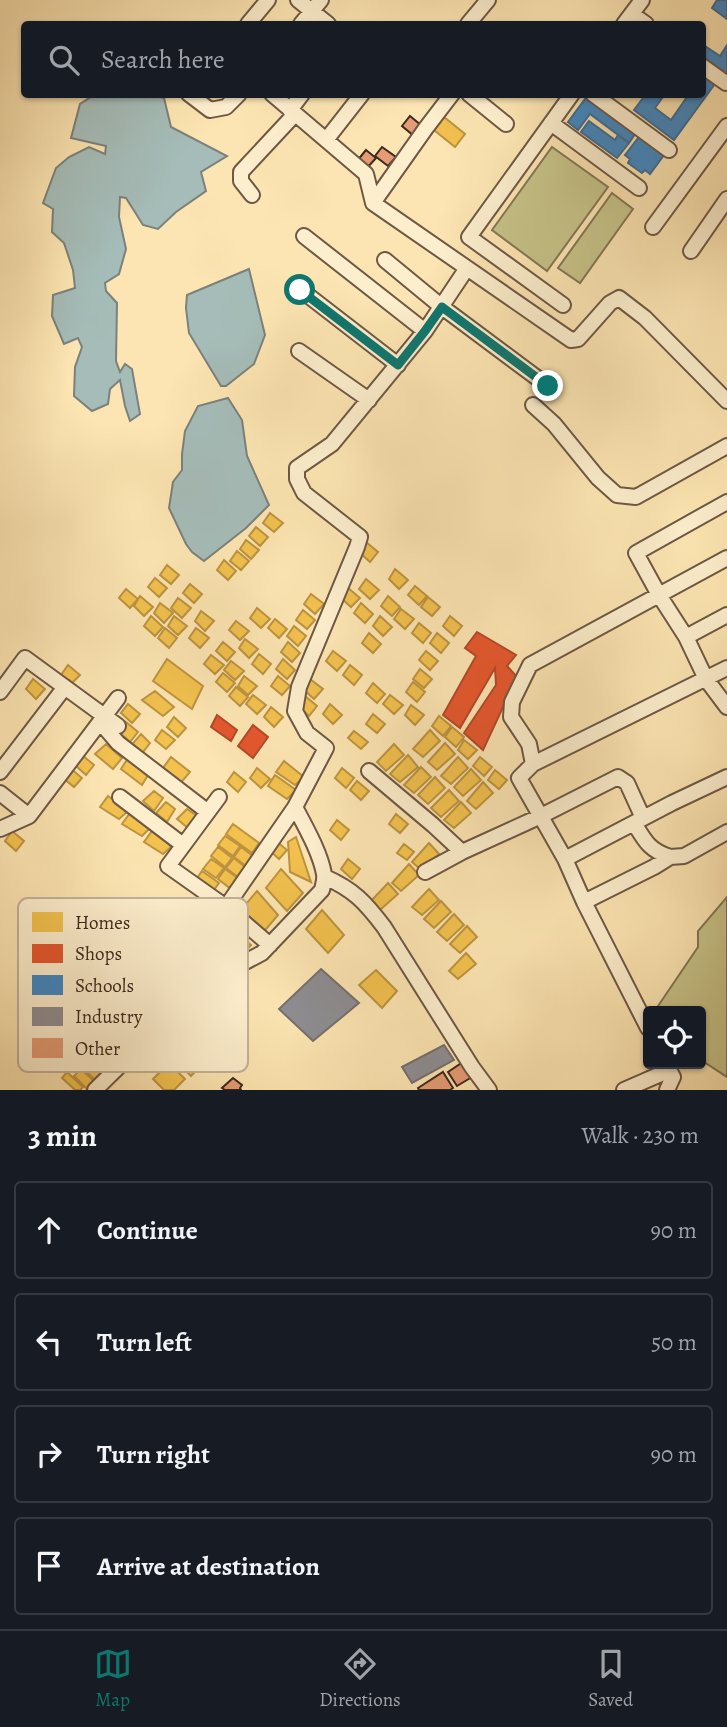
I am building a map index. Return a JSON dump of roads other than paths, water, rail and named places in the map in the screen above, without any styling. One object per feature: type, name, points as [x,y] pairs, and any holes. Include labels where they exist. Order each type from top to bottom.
[{"type":"street","points":[[250,21],[268,0]]},
{"type":"street","points":[[298,0],[316,6],[326,21]]},
{"type":"street","points":[[470,21],[488,0]]},
{"type":"street","points":[[628,19],[642,0]]},
{"type":"street","points":[[304,21],[316,6]]},
{"type":"street","points":[[706,69],[726,83]]},
{"type":"street","points":[[195,98],[210,110],[226,107],[235,98]]},
{"type":"street","points":[[277,98],[366,174],[373,203],[571,340],[578,339],[610,303],[619,298],[645,318],[724,393]]},
{"type":"street","points":[[252,195],[240,181],[241,172],[293,112],[300,98]]},
{"type":"street","points":[[326,140],[359,98]]},
{"type":"street","points":[[373,203],[449,98]]},
{"type":"street","points":[[474,98],[506,124]]},
{"type":"street","points":[[563,305],[469,237],[569,98]]},
{"type":"street","points":[[598,98],[669,150]]},
{"type":"street","points":[[551,123],[639,188]]},
{"type":"street","points":[[653,227],[727,126]]},
{"type":"street","points":[[691,251],[727,199]]},
{"type":"street","points":[[304,236],[425,331]]},
{"type":"street","points":[[385,260],[442,307],[548,386]]},
{"type":"street","points":[[232,898],[295,807],[326,748],[307,733],[295,711],[299,687],[360,537],[303,493],[297,479],[298,468],[332,444],[425,331],[467,268]]},
{"type":"street","points":[[300,290],[398,365]]},
{"type":"street","points":[[299,351],[369,400]]},
{"type":"street","points":[[533,405],[554,424],[598,478],[617,495],[636,497],[727,446]]},
{"type":"street","points":[[727,502],[636,553],[686,637],[706,679],[727,708]]},
{"type":"street","points":[[533,764],[529,744],[510,717],[512,702],[530,665],[727,558]]},
{"type":"street","points":[[686,637],[727,615]]},
{"type":"street","points":[[0,692],[25,658],[65,687],[102,719],[118,743],[208,812]]},
{"type":"street","points":[[643,1018],[565,859],[519,778],[533,764],[727,668]]},
{"type":"street","points":[[0,772],[65,687]]},
{"type":"street","points":[[0,829],[29,816],[118,698]]},
{"type":"street","points":[[102,719],[118,726]]},
{"type":"street","points":[[369,771],[462,852]]},
{"type":"street","points":[[425,872],[618,777],[627,783],[647,844],[657,852],[670,857],[684,856],[727,832]]},
{"type":"street","points":[[565,859],[727,777]]},
{"type":"street","points":[[0,793],[29,816]]},
{"type":"street","points":[[120,797],[183,845]]},
{"type":"street","points":[[213,898],[168,866],[219,797]]},
{"type":"street","points":[[248,960],[262,953],[322,890],[325,877],[320,860],[295,807]]},
{"type":"street","points":[[584,902],[670,857]]},
{"type":"street","points":[[325,877],[352,891],[368,905],[489,1090]]},
{"type":"street","points":[[248,926],[270,945]]},
{"type":"street","points":[[624,1090],[664,1069]]},
{"type":"street","points":[[667,1090],[673,1077],[669,1069]]},
{"type":"street","points":[[96,1090],[114,1072]]},
{"type":"water","points":[[89,98],[164,98],[171,127],[227,156],[201,172],[206,191],[176,212],[158,229],[143,225],[126,198],[120,197],[119,217],[126,249],[119,274],[105,283],[106,291],[117,303],[116,361],[120,372],[125,364],[132,369],[140,414],[130,421],[120,380],[110,389],[108,404],[92,411],[74,396],[75,367],[82,347],[78,338],[64,344],[52,316],[53,295],[75,288],[73,270],[64,243],[52,232],[53,209],[43,203],[56,168],[69,157],[89,147],[105,154],[106,146],[71,138],[80,104]]},
{"type":"water","points":[[249,269],[265,335],[254,364],[226,386],[221,386],[189,333],[187,295]]},
{"type":"water","points":[[228,398],[242,420],[247,456],[269,505],[246,528],[204,561],[186,544],[169,508],[173,482],[182,470],[185,431],[198,406]]}]
